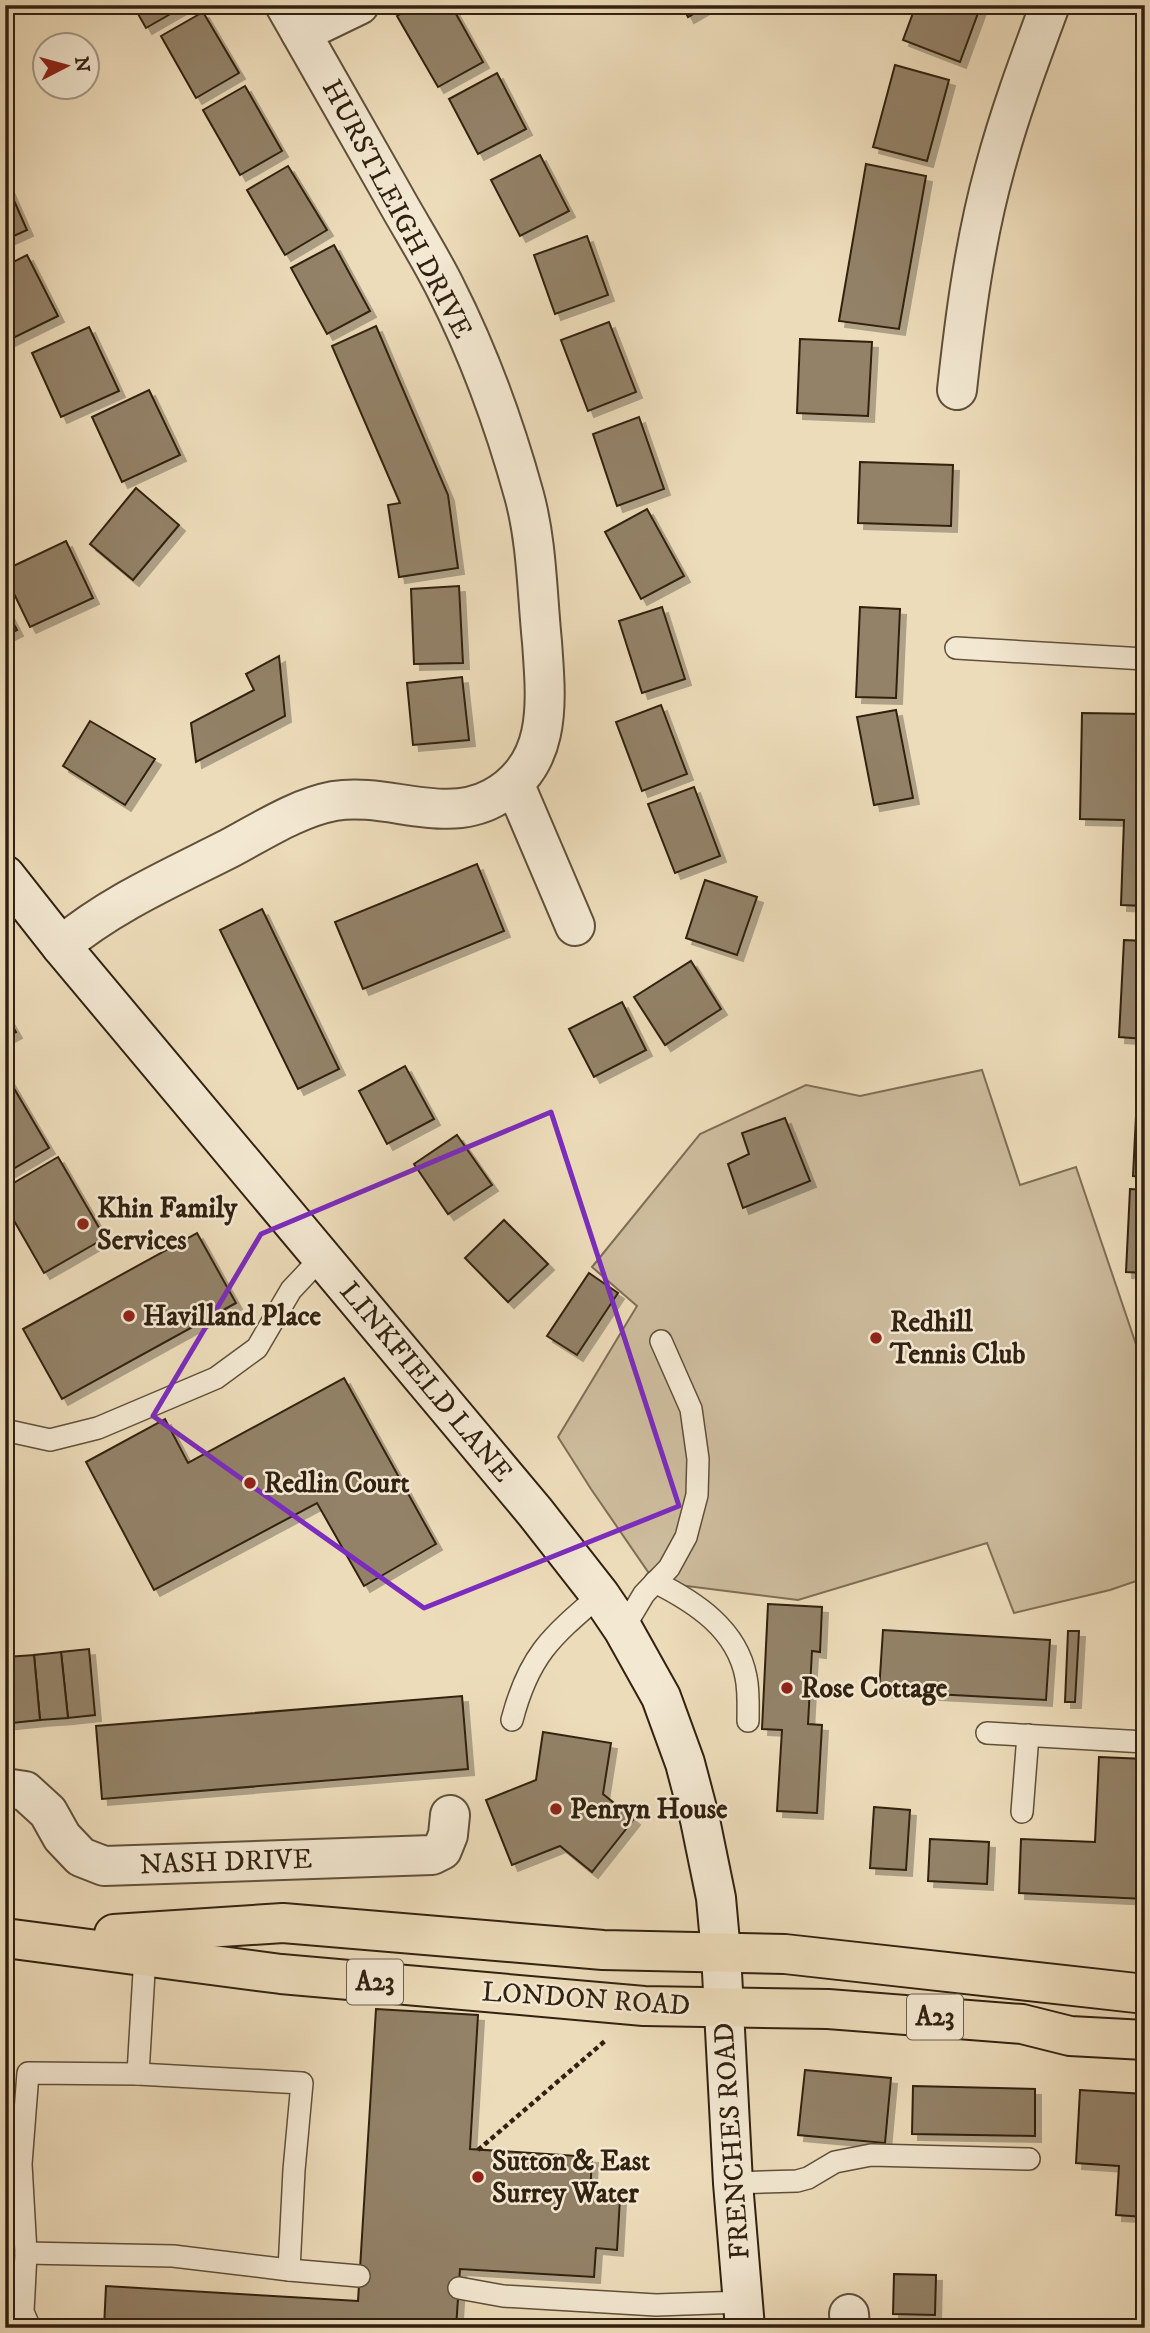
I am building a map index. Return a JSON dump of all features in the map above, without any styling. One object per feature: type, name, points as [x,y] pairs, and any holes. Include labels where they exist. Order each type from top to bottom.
[{"type":"main road","name":"LONDON ROAD","points":[[17,1939],[283,1923],[603,1950],[785,1954],[1145,1994]]},
{"type":"main road","name":"LONDON ROAD","points":[[17,1939],[294,1975],[644,2006],[808,2007],[1022,2024],[1070,2036],[1145,2040]]},
{"type":"street","points":[[293,19],[359,5]]},
{"type":"street","points":[[957,390],[975,260],[994,170],[1021,82],[1050,5]]},
{"type":"street","name":"HURSTLEIGH DRIVE","points":[[61,946],[79,930],[131,899],[291,816],[331,801],[362,798],[438,810],[466,807],[492,799],[514,783],[529,764],[541,738],[547,701],[534,551],[524,497],[479,363],[445,286],[293,19]]},
{"type":"street","points":[[514,783],[575,926]]},
{"type":"street","name":"LINKFIELD LANE","points":[[5,875],[61,946],[535,1512],[623,1629],[661,1698],[685,1763],[716,1898],[721,1953]]},
{"type":"street","name":"NASH DRIVE","points":[[5,1788],[25,1791],[47,1812],[62,1836],[81,1857],[104,1866],[432,1855],[442,1850],[448,1835],[450,1815]]},
{"type":"street","name":"FRENCHES ROAD","points":[[721,1953],[733,2183],[744,2315]]},
{"type":"lane","points":[[956,648],[1145,659]]},
{"type":"lane","points":[[5,1428],[50,1440],[98,1428],[216,1378],[257,1348],[291,1290],[321,1258]]},
{"type":"lane","points":[[623,1629],[644,1594],[669,1568],[686,1537],[697,1495],[698,1459],[691,1409],[662,1341]]},
{"type":"lane","points":[[655,1582],[707,1612],[729,1637],[746,1677],[748,1721]]},
{"type":"lane","points":[[512,1720],[531,1666],[545,1646],[600,1595]]},
{"type":"lane","points":[[987,1733],[1145,1742]]},
{"type":"lane","points":[[1022,1812],[1028,1735]]},
{"type":"lane","points":[[138,2074],[145,1955]]},
{"type":"lane","points":[[30,2328],[23,2312],[26,2253],[21,2164],[28,2073],[138,2074],[302,2083],[289,2270]]},
{"type":"lane","points":[[733,2183],[797,2181],[808,2178],[835,2162],[871,2154],[1028,2159]]},
{"type":"lane","points":[[26,2253],[173,2256],[359,2276]]},
{"type":"lane","points":[[459,2288],[503,2295],[656,2305],[744,2315]]},
{"type":"path","points":[[478,2150],[614,2034]]},
{"type":"highlighted area","points":[[551,1112],[679,1506],[424,1608],[153,1416],[261,1234]]},
{"type":"shaded area","name":"Redhill Tennis Club","points":[[982,1070],[1020,1185],[1076,1167],[1145,1371],[1145,1578],[1110,1590],[1014,1613],[987,1543],[798,1600],[655,1582],[558,1437],[637,1306],[592,1267],[700,1134],[806,1085],[860,1096]]},
{"type":"building","points":[[133,5],[186,5],[146,28]]},
{"type":"building","points":[[416,5],[451,5],[483,62],[438,87],[397,16]]},
{"type":"building","points":[[682,5],[709,5],[688,17]]},
{"type":"building","points":[[916,5],[981,5],[960,62],[903,40]]},
{"type":"building","points":[[203,12],[239,73],[196,98],[161,36]]},
{"type":"building","points":[[895,65],[949,80],[927,161],[873,147]]},
{"type":"building","points":[[497,73],[526,129],[478,154],[449,99]]},
{"type":"building","points":[[245,86],[282,151],[240,175],[203,110]]},
{"type":"building","points":[[540,155],[569,211],[520,236],[491,180]]},
{"type":"building","points":[[866,164],[926,176],[899,329],[839,321]]},
{"type":"building","points":[[288,166],[327,230],[285,255],[247,190]]},
{"type":"building","points":[[5,180],[27,230],[5,240]]},
{"type":"building","points":[[587,236],[608,295],[555,314],[534,255]]},
{"type":"building","points":[[334,245],[370,311],[327,334],[291,268]]},
{"type":"building","points":[[27,255],[58,316],[5,342],[5,266]]},
{"type":"building","points":[[609,322],[636,392],[588,411],[561,340]]},
{"type":"building","points":[[376,326],[448,495],[458,568],[399,577],[388,505],[400,503],[332,346]]},
{"type":"building","points":[[89,327],[119,391],[61,417],[32,353]]},
{"type":"building","points":[[800,339],[872,342],[868,416],[797,413]]},
{"type":"building","points":[[149,390],[180,455],[122,482],[92,417]]},
{"type":"building","points":[[639,417],[664,489],[617,506],[593,434]]},
{"type":"building","points":[[860,462],[953,465],[951,526],[858,523]]},
{"type":"building","points":[[136,488],[179,525],[133,580],[90,544]]},
{"type":"building","points":[[647,509],[684,576],[641,599],[605,532]]},
{"type":"building","points":[[1144,511],[1145,610],[1139,610]]},
{"type":"building","points":[[66,541],[93,598],[30,627],[5,570]]},
{"type":"building","points":[[459,586],[463,663],[414,664],[411,589]]},
{"type":"building","points":[[5,607],[17,630],[5,636]]},
{"type":"building","points":[[662,607],[685,679],[642,693],[619,621]]},
{"type":"building","points":[[860,607],[900,609],[896,698],[856,697]]},
{"type":"building","points":[[279,656],[285,716],[196,762],[191,723],[254,690],[246,674]]},
{"type":"building","points":[[462,677],[469,740],[413,745],[407,683]]},
{"type":"building","points":[[661,705],[687,774],[642,791],[616,722]]},
{"type":"building","points":[[896,710],[913,798],[874,805],[857,717]]},
{"type":"building","points":[[1082,713],[1145,714],[1145,906],[1121,905],[1124,820],[1080,819]]},
{"type":"building","points":[[90,721],[155,759],[125,805],[63,766]]},
{"type":"building","points":[[694,787],[720,856],[675,873],[648,804]]},
{"type":"building","points":[[477,864],[504,931],[363,989],[335,922]]},
{"type":"building","points":[[705,880],[757,897],[737,955],[686,938]]},
{"type":"building","points":[[262,909],[339,1069],[298,1089],[220,930]]},
{"type":"building","points":[[1124,940],[1145,941],[1145,1039],[1119,1037]]},
{"type":"building","points":[[691,961],[721,1009],[665,1045],[634,997]]},
{"type":"building","points":[[622,1002],[646,1050],[594,1077],[569,1029]]},
{"type":"building","points":[[5,1013],[16,1032],[5,1038]]},
{"type":"building","points":[[405,1066],[434,1119],[387,1144],[359,1091]]},
{"type":"building","points":[[5,1073],[49,1148],[6,1173],[5,1171]]},
{"type":"building","points":[[1136,1116],[1145,1117],[1145,1177],[1133,1176]]},
{"type":"building","points":[[785,1118],[810,1181],[743,1208],[728,1164],[749,1154],[742,1133]]},
{"type":"building","points":[[457,1135],[492,1185],[448,1214],[414,1164]]},
{"type":"building","points":[[58,1157],[105,1238],[44,1273],[5,1205],[5,1188]]},
{"type":"building","points":[[1130,1189],[1145,1190],[1145,1273],[1126,1272]]},
{"type":"building","points":[[504,1220],[548,1264],[508,1302],[465,1258]]},
{"type":"building","name":"Havilland Place","points":[[197,1233],[236,1303],[62,1399],[23,1329]]},
{"type":"building","points":[[589,1273],[618,1293],[577,1355],[547,1336]]},
{"type":"building","name":"Redlin Court","points":[[344,1378],[436,1544],[364,1586],[317,1503],[154,1590],[86,1462],[165,1419],[188,1463]]},
{"type":"building","name":"Rose Cottage","points":[[768,1604],[822,1607],[820,1652],[812,1651],[808,1724],[822,1725],[817,1813],[777,1811],[782,1730],[762,1729]]},
{"type":"building","points":[[883,1630],[1050,1640],[1046,1700],[879,1691]]},
{"type":"building","points":[[1068,1631],[1079,1631],[1075,1702],[1065,1702]]},
{"type":"building","points":[[89,1649],[95,1715],[68,1718],[61,1652]]},
{"type":"building","points":[[61,1652],[68,1718],[40,1720],[34,1655]]},
{"type":"building","points":[[34,1655],[40,1720],[12,1723],[6,1657]]},
{"type":"building","points":[[5,1658],[12,1723],[5,1724]]},
{"type":"building","points":[[462,1696],[468,1769],[102,1799],[96,1726]]},
{"type":"building","name":"Penryn House","points":[[543,1732],[611,1743],[603,1794],[634,1819],[592,1872],[560,1846],[512,1865],[486,1800],[536,1780]]},
{"type":"building","points":[[1099,1757],[1145,1759],[1145,1899],[1019,1893],[1021,1839],[1095,1842]]},
{"type":"building","points":[[874,1807],[910,1810],[906,1870],[870,1868]]},
{"type":"building","points":[[930,1839],[989,1842],[987,1884],[928,1881]]},
{"type":"building","name":"Sutton & East Surrey Water","points":[[376,2009],[478,2015],[470,2149],[592,2157],[590,2197],[620,2198],[617,2250],[596,2248],[594,2277],[460,2269],[456,2328],[104,2328],[106,2286],[358,2301]]},
{"type":"building","points":[[805,2070],[891,2078],[885,2143],[798,2135]]},
{"type":"building","points":[[913,2086],[1035,2089],[1035,2136],[912,2134]]},
{"type":"building","points":[[1080,2090],[1145,2094],[1145,2217],[1116,2215],[1119,2166],[1076,2163]]},
{"type":"building","points":[[894,2274],[936,2275],[935,2315],[893,2314]]},
{"type":"place","name":"Khin Family Services","points":[[83,1224]]},
{"type":"place","name":"Havilland Place","points":[[129,1316]]},
{"type":"place","name":"Redhill Tennis Club","points":[[876,1338]]},
{"type":"place","name":"Redlin Court","points":[[250,1483]]},
{"type":"place","name":"Rose Cottage","points":[[787,1688]]},
{"type":"place","name":"Penryn House","points":[[556,1809]]},
{"type":"place","name":"Sutton & East Surrey Water","points":[[478,2177]]}]
